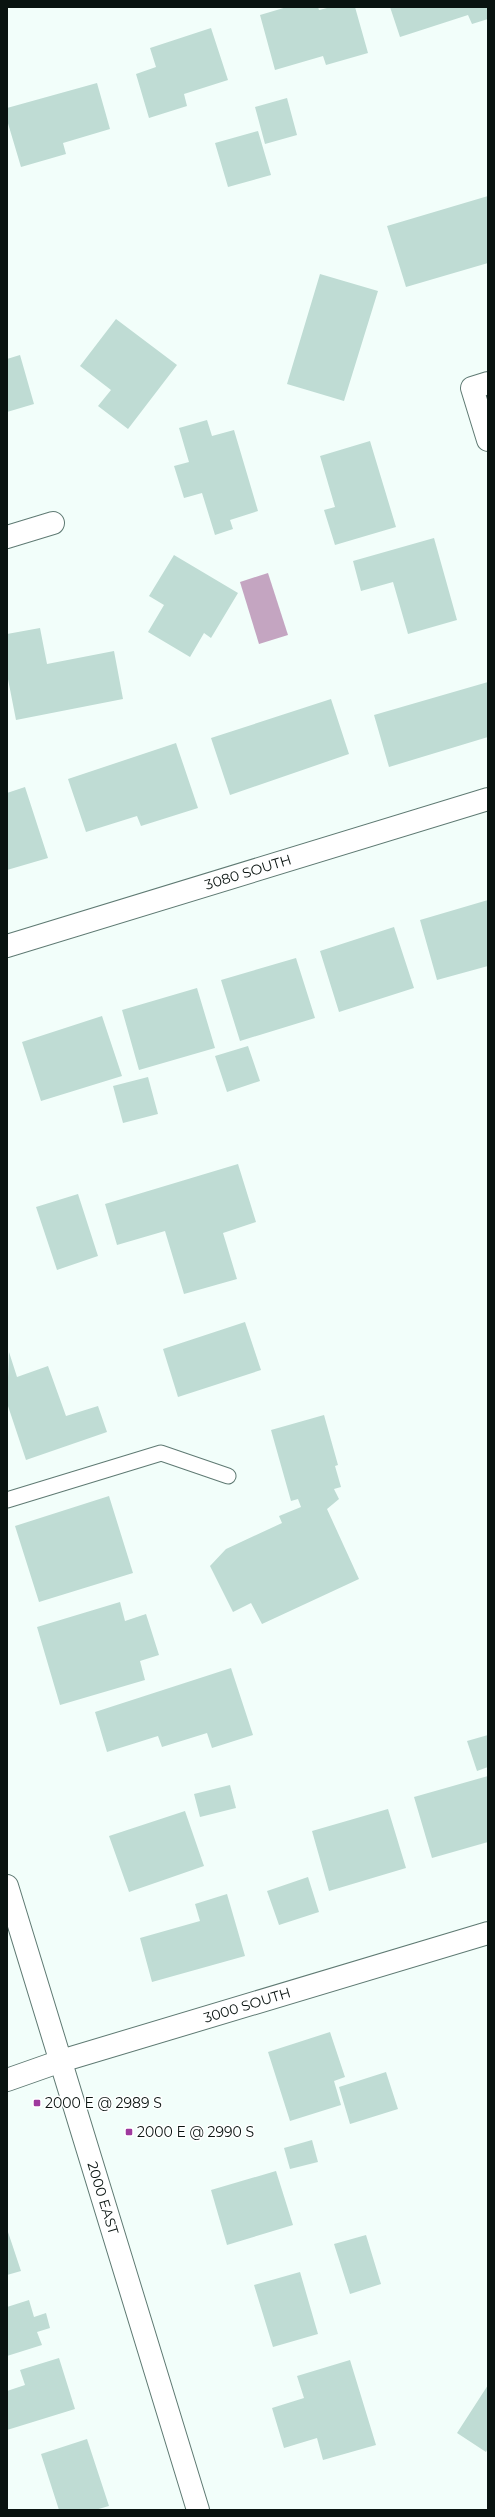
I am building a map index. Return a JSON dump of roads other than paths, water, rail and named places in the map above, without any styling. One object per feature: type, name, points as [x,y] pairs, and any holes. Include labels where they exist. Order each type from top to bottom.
[{"type":"street","points":[[480,386],[488,440]]},
{"type":"street","points":[[7,537],[53,523]]},
{"type":"street","name":"3080 SOUTH","points":[[7,946],[488,799]]},
{"type":"street","name":"2000 EAST","points":[[7,1886],[198,2510]]},
{"type":"street","name":"3000 SOUTH","points":[[7,2080],[61,2061],[488,1933]]},
{"type":"lane","points":[[7,1500],[161,1453],[228,1476]]},
{"type":"place","name":"2000 E @ 2989 S","points":[[37,2103]]},
{"type":"place","name":"2000 E @ 2990 S","points":[[129,2132]]}]
